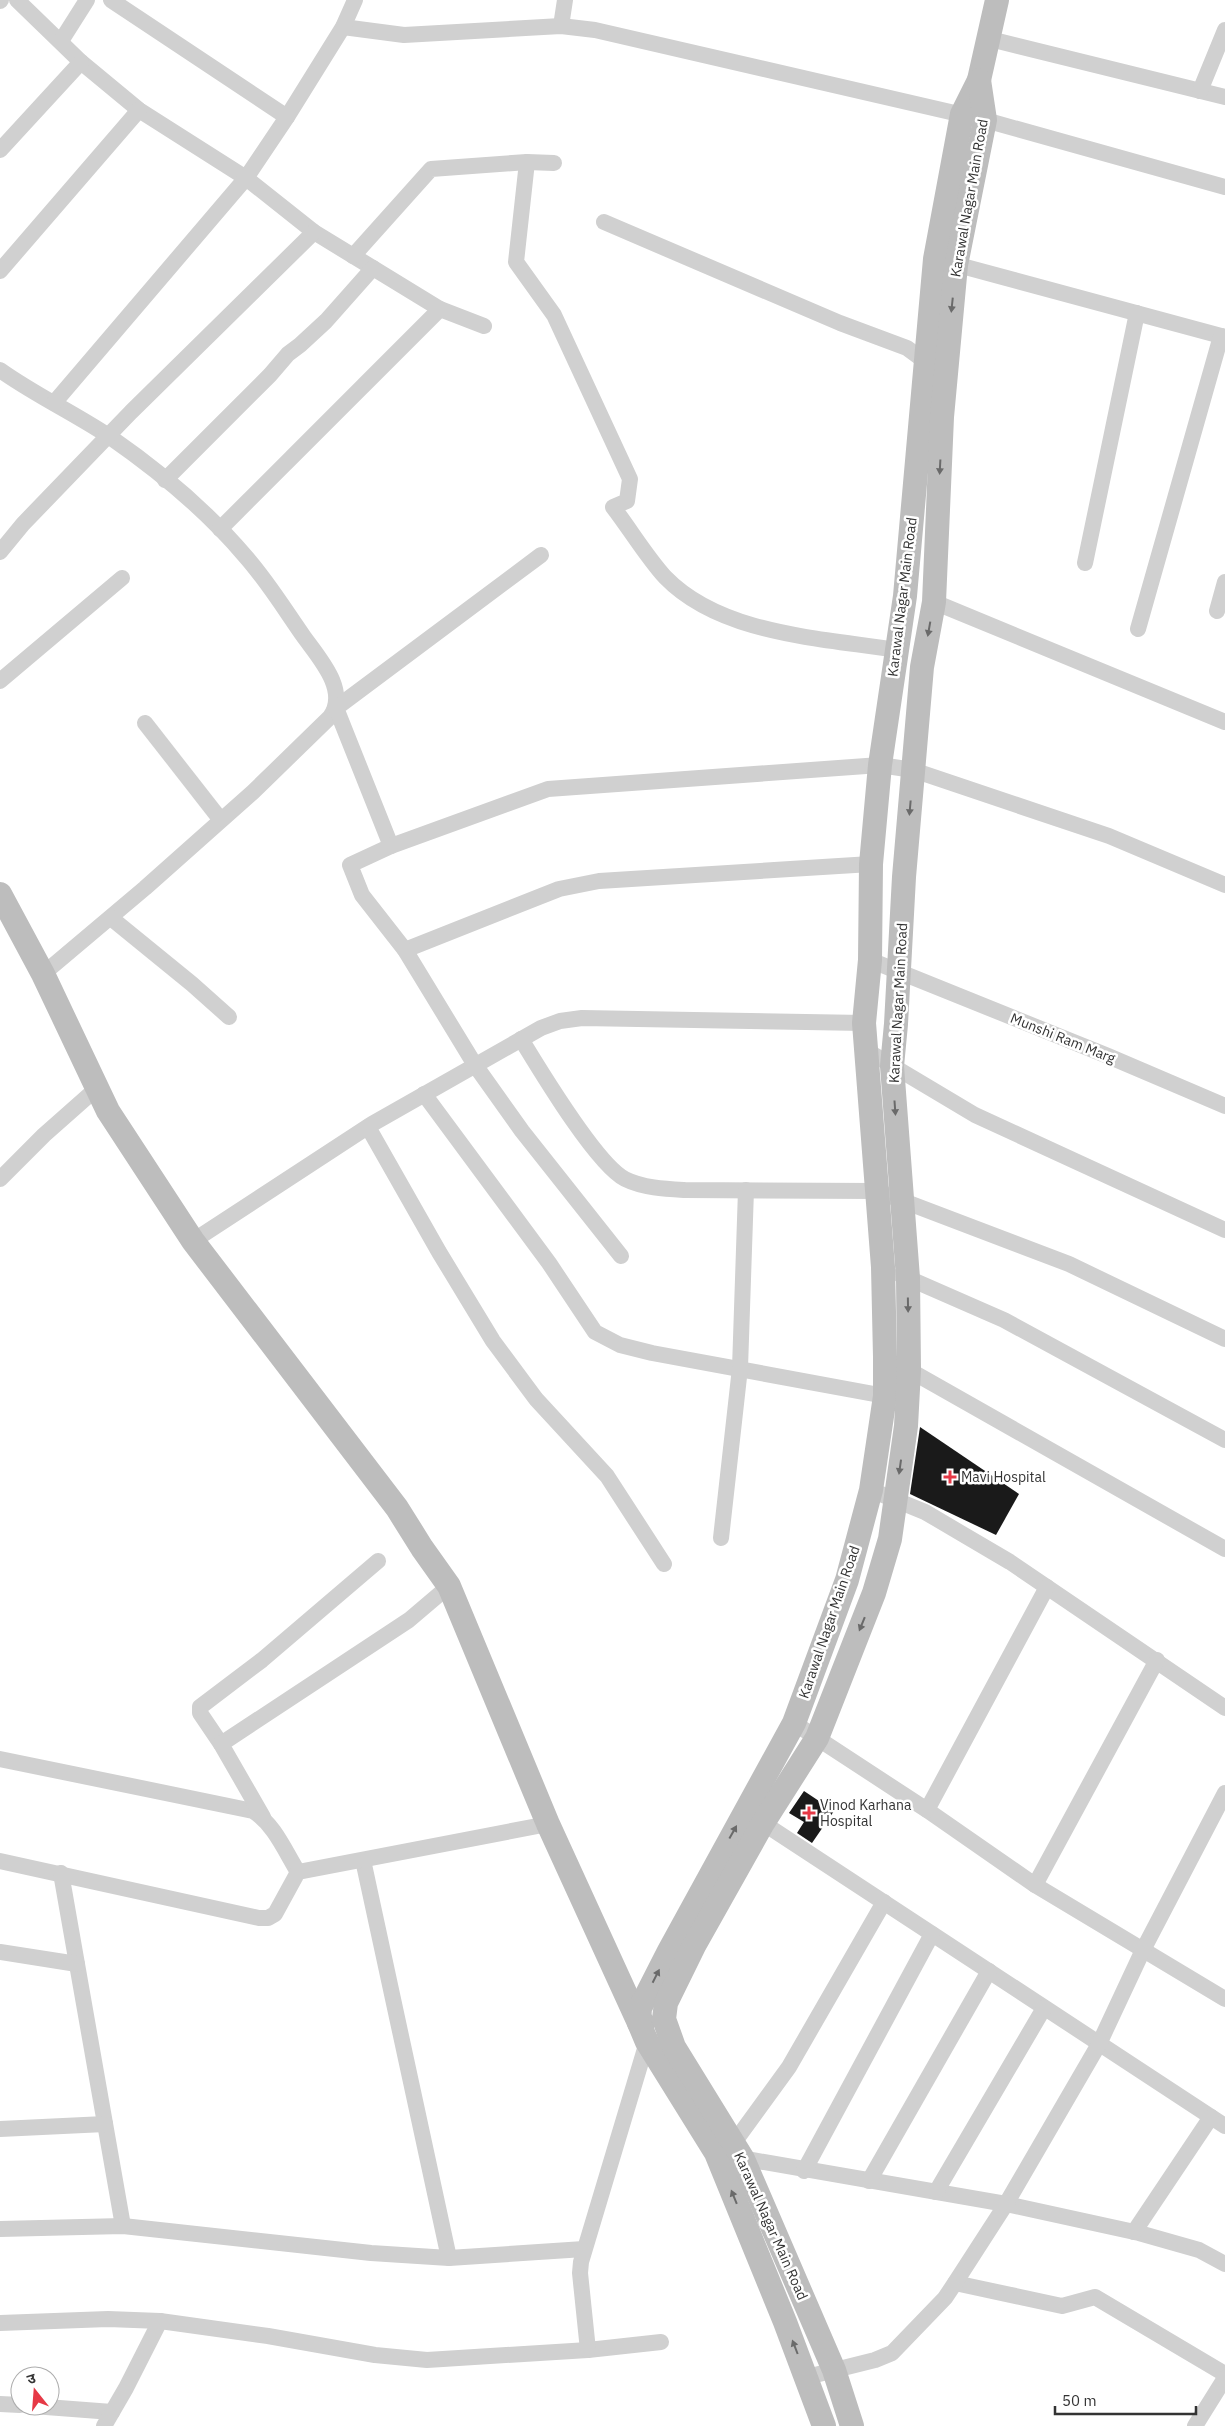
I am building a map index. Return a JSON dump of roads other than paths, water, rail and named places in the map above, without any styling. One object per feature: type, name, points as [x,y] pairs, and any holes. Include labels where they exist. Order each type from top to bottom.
[{"type":"street","points":[[17,0],[81,62],[138,110],[246,178],[314,232],[440,309],[484,326]]},
{"type":"street","points":[[61,41],[88,0]]},
{"type":"street","points":[[111,0],[287,117]]},
{"type":"street","points":[[561,26],[565,0]]},
{"type":"street","name":"Karawal Nagar Main Road","points":[[824,2426],[731,2152],[643,2033],[640,2008],[669,1951],[794,1723],[847,1580],[871,1490],[885,1396],[885,1366],[883,1267],[864,1022],[870,960],[871,864],[880,766],[905,596],[926,362],[979,80],[990,39],[997,0]]},
{"type":"street","points":[[54,403],[246,178],[287,117],[343,27],[351,2]]},
{"type":"street","points":[[343,27],[396,34],[431,35],[561,26],[594,30],[973,117],[1225,187]]},
{"type":"street","points":[[1200,91],[1225,30]]},
{"type":"street","points":[[990,39],[1225,97]]},
{"type":"street","points":[[0,150],[81,62]]},
{"type":"street","points":[[0,271],[138,110]]},
{"type":"street","points":[[527,162],[516,262],[554,315],[630,479],[627,501],[613,507],[665,577],[702,606],[742,624],[897,650]]},
{"type":"street","points":[[353,256],[431,169],[527,162],[554,163]]},
{"type":"street","points":[[604,222],[840,323],[907,348],[926,362]]},
{"type":"street","points":[[0,552],[22,524],[109,437],[138,405],[314,232]]},
{"type":"street","points":[[946,262],[1223,337],[1138,629]]},
{"type":"street","name":"Karawal Nagar Main Road","points":[[852,2426],[834,2370],[731,2152],[674,2047],[667,2026],[666,2003],[694,1946],[763,1823],[817,1738],[874,1594],[890,1539],[906,1426],[909,1370],[908,1278],[900,1200],[892,1066],[904,877],[922,667],[934,602],[946,262]]},
{"type":"street","points":[[165,480],[270,375],[288,354],[326,321],[373,268]]},
{"type":"street","points":[[220,528],[440,309]]},
{"type":"street","points":[[1085,563],[1137,313]]},
{"type":"street","points":[[0,370],[109,437],[165,480],[220,528],[247,558],[311,646],[334,684],[338,694],[336,708],[391,846]]},
{"type":"street","points":[[43,974],[110,918],[220,819],[313,734],[336,708],[540,555]]},
{"type":"street","points":[[0,681],[122,578]]},
{"type":"street","points":[[1216,611],[1225,582]]},
{"type":"street","points":[[934,602],[1225,722]]},
{"type":"street","points":[[146,724],[220,819]]},
{"type":"street","points":[[621,1256],[517,1124],[475,1065],[405,950],[362,895],[350,865],[391,846],[548,788],[880,766],[913,770],[1108,836],[1225,885]]},
{"type":"street","points":[[405,950],[570,886],[598,881],[871,864]]},
{"type":"street","points":[[0,894],[43,974],[108,1111],[193,1241],[397,1508],[449,1586],[548,1824],[643,2033],[584,2249],[580,2273],[588,2350]]},
{"type":"street","points":[[110,918],[192,984],[229,1017]]},
{"type":"street","name":"Munshi Ram Marg","points":[[870,960],[1108,1056],[1225,1106]]},
{"type":"street","points":[[193,1241],[368,1127],[540,1028],[560,1021],[582,1018],[864,1022]]},
{"type":"street","points":[[521,1039],[549,1084],[606,1164],[626,1179],[657,1188],[877,1191],[1069,1264],[1225,1339]]},
{"type":"street","points":[[866,1050],[975,1116],[1225,1230]]},
{"type":"street","points":[[0,1179],[44,1135],[96,1089]]},
{"type":"street","points":[[424,1094],[548,1263],[595,1332],[620,1345],[652,1353],[885,1396]]},
{"type":"street","points":[[368,1127],[439,1252],[493,1341],[536,1399],[607,1476],[664,1564]]},
{"type":"street","points":[[721,1538],[740,1368],[746,1190]]},
{"type":"street","points":[[883,1267],[1004,1320],[1225,1440]]},
{"type":"street","points":[[885,1366],[909,1370],[1225,1549]]},
{"type":"street","points":[[871,1490],[925,1512],[966,1534],[1157,1660],[1225,1708]]},
{"type":"street","points":[[298,1872],[262,1817],[221,1744],[200,1713],[200,1707],[262,1660],[378,1561]]},
{"type":"street","points":[[221,1744],[409,1620],[449,1586]]},
{"type":"street","points":[[927,1810],[1047,1587]]},
{"type":"street","points":[[1035,1885],[1157,1660]]},
{"type":"street","points":[[794,1723],[927,1810],[1035,1885],[1225,1999]]},
{"type":"street","points":[[0,1759],[243,1807],[262,1817]]},
{"type":"street","points":[[807,2377],[892,2353],[945,2298],[1006,2204],[1099,2044],[1143,1950],[1225,1793]]},
{"type":"street","points":[[763,1823],[1225,2126]]},
{"type":"street","points":[[298,1872],[548,1824]]},
{"type":"street","points":[[363,1860],[449,2258]]},
{"type":"street","points":[[0,1861],[259,1918],[268,1918],[275,1914],[298,1872]]},
{"type":"street","points":[[61,1873],[123,2226]]},
{"type":"street","points":[[884,1902],[789,2067],[731,2152],[804,2171],[1006,2204],[1134,2232],[1199,2250],[1225,2264]]},
{"type":"street","points":[[804,2171],[932,1934]]},
{"type":"street","points":[[0,1952],[76,1964]]},
{"type":"street","points":[[869,2181],[989,1971]]},
{"type":"street","points":[[936,2192],[1044,2008]]},
{"type":"street","points":[[643,2033],[667,2026]]},
{"type":"street","points":[[1134,2232],[1211,2117]]},
{"type":"street","points":[[0,2129],[105,2124]]},
{"type":"street","points":[[0,2229],[123,2226],[371,2253],[449,2258],[584,2249]]},
{"type":"street","points":[[955,2283],[1062,2306],[1094,2296],[1225,2374]]},
{"type":"street","points":[[0,2323],[108,2319],[160,2321],[400,2358],[436,2359],[588,2350],[661,2342]]},
{"type":"street","points":[[104,2426],[160,2321]]},
{"type":"street","points":[[1195,2426],[1225,2378]]},
{"type":"street","points":[[60,2408],[112,2412]]},
{"type":"place","name":"Mavi Hospital","points":[[950,1477]]},
{"type":"place","name":"Vinod Karhana Hospital","points":[[809,1813]]}]
